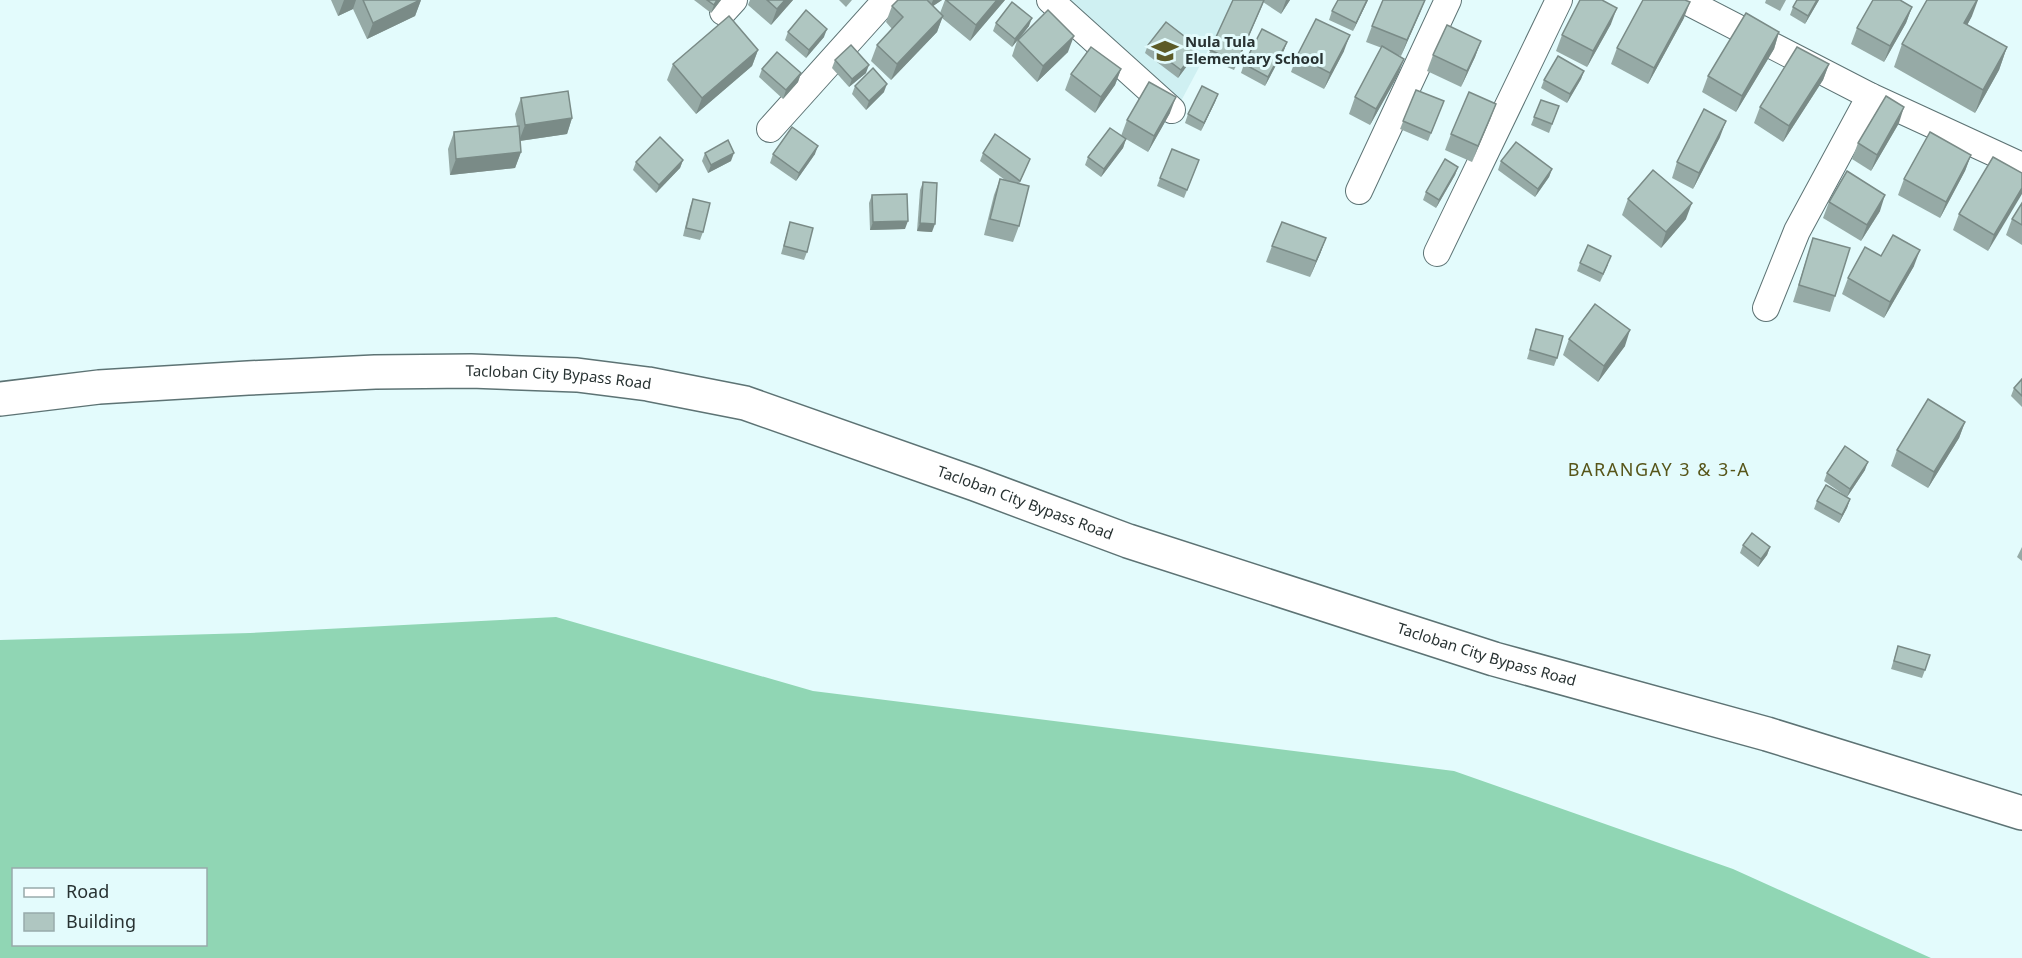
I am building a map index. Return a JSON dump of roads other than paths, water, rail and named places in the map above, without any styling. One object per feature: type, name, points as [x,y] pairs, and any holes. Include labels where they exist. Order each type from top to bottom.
[{"type":"highway","name":"Tacloban City Bypass Road","points":[[0,399],[99,387],[248,378],[375,372],[471,371],[589,377],[648,384],[745,403],[975,484],[1150,549],[1494,659],[1767,734],[2022,813]]},
{"type":"street","points":[[770,129],[886,0]]},
{"type":"street","points":[[1050,0],[1172,110]]},
{"type":"street","points":[[1359,191],[1448,0]]},
{"type":"street","points":[[1437,253],[1559,0]]},
{"type":"street","points":[[1684,0],[1870,96],[2022,166]]},
{"type":"street","points":[[1766,308],[1797,231],[1870,96]]},
{"type":"place","name":"Nula Tula Elementary School","points":[[1165,51]]},
{"type":"district","name":"BARANGAY 3 & 3-A","points":[[1659,470]]}]
